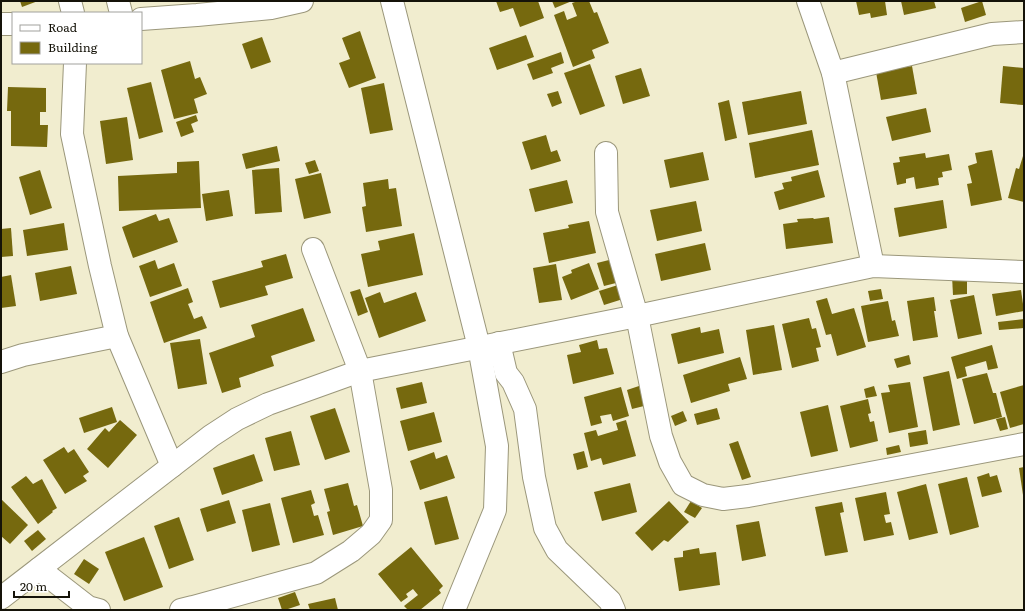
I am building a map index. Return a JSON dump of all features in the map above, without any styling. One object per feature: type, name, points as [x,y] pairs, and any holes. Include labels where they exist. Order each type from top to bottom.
[{"type":"street","points":[[70,1],[73,12]]},
{"type":"street","points":[[118,1],[121,12]]},
{"type":"street","points":[[142,18],[197,15],[271,8],[302,1]]},
{"type":"street","points":[[392,1],[489,346],[497,446],[495,510],[454,610]]},
{"type":"street","points":[[808,1],[832,73],[873,266]]},
{"type":"street","points":[[1,24],[12,24]]},
{"type":"street","points":[[832,73],[992,34],[1024,32]]},
{"type":"street","points":[[75,64],[72,134],[100,266],[117,336],[172,466]]},
{"type":"street","points":[[606,153],[607,212],[637,316],[661,436],[670,462],[683,485],[703,495],[723,499],[748,496],[1024,444]]},
{"type":"street","points":[[181,610],[316,573],[351,551],[371,534],[381,520],[381,490],[360,372],[313,249]]},
{"type":"street","points":[[1,598],[211,436],[243,416],[268,404],[360,372],[637,316],[873,266],[1024,272]]},
{"type":"street","points":[[1,362],[23,355],[117,336]]},
{"type":"street","points":[[489,346],[513,382],[525,409],[534,477],[545,528],[557,550],[610,601],[614,610]]},
{"type":"street","points":[[39,569],[88,607],[99,610]]},
{"type":"building","points":[[20,1],[38,1],[22,7]]},
{"type":"building","points":[[496,1],[538,1],[544,18],[520,27],[513,8],[500,12]]},
{"type":"building","points":[[552,1],[572,1],[555,8]]},
{"type":"building","points":[[578,1],[589,1],[594,13],[597,12],[609,43],[592,50],[595,58],[573,67],[554,15],[564,11],[567,20],[577,16],[572,3]]},
{"type":"building","points":[[856,1],[885,1],[887,15],[871,18],[870,13],[859,15]]},
{"type":"building","points":[[901,1],[934,1],[936,8],[904,15]]},
{"type":"building","points":[[982,1],[986,15],[965,22],[961,8]]},
{"type":"building","points":[[360,31],[376,78],[349,88],[339,63],[350,59],[342,38]]},
{"type":"building","points":[[526,35],[534,57],[497,70],[489,48]]},
{"type":"building","points":[[262,37],[271,62],[251,69],[242,44]]},
{"type":"building","points":[[561,52],[564,63],[551,68],[553,73],[533,80],[527,64]]},
{"type":"building","points":[[190,61],[195,79],[200,77],[207,94],[194,99],[198,113],[174,119],[161,70]]},
{"type":"building","points":[[590,64],[605,106],[580,115],[564,73]]},
{"type":"building","points":[[912,66],[917,94],[881,100],[876,72]]},
{"type":"building","points":[[1003,66],[1024,68],[1023,105],[1000,103]]},
{"type":"building","points":[[641,68],[650,96],[623,104],[615,76]]},
{"type":"building","points":[[151,82],[163,132],[139,139],[127,88]]},
{"type":"building","points":[[384,83],[393,130],[370,134],[361,88]]},
{"type":"building","points":[[8,87],[46,88],[46,112],[40,112],[40,125],[48,125],[47,147],[11,146],[11,111],[7,111]]},
{"type":"building","points":[[558,91],[562,103],[552,107],[547,94]]},
{"type":"building","points":[[801,91],[807,124],[748,135],[742,102]]},
{"type":"building","points":[[729,100],[737,138],[725,141],[718,103]]},
{"type":"building","points":[[926,108],[931,132],[892,141],[886,117]]},
{"type":"building","points":[[196,115],[198,121],[191,124],[194,132],[181,137],[176,122]]},
{"type":"building","points":[[127,117],[133,160],[106,164],[100,121]]},
{"type":"building","points":[[812,130],[819,165],[755,178],[749,143]]},
{"type":"building","points":[[546,135],[551,152],[557,150],[561,161],[531,170],[522,142]]},
{"type":"building","points":[[277,146],[280,161],[246,169],[242,154]]},
{"type":"building","points":[[992,150],[1002,200],[971,206],[967,184],[972,183],[968,166],[977,163],[975,153]]},
{"type":"building","points":[[703,152],[709,180],[670,188],[664,160]]},
{"type":"building","points":[[925,153],[926,158],[949,154],[952,170],[942,172],[943,177],[938,178],[939,185],[916,189],[914,177],[906,179],[906,183],[897,185],[893,163],[900,162],[899,157]]},
{"type":"building","points":[[1023,156],[1024,202],[1008,198],[1016,168],[1019,169]]},
{"type":"building","points":[[315,160],[319,171],[309,174],[305,163]]},
{"type":"building","points":[[199,161],[201,208],[119,211],[118,176],[177,173],[177,162]]},
{"type":"building","points":[[279,168],[282,212],[255,214],[252,170]]},
{"type":"building","points":[[40,170],[52,208],[30,215],[19,177]]},
{"type":"building","points":[[818,170],[825,197],[779,210],[774,192],[784,189],[782,183],[792,181],[791,177]]},
{"type":"building","points":[[321,173],[331,213],[304,219],[295,179]]},
{"type":"building","points":[[388,179],[389,189],[396,188],[402,226],[366,232],[362,207],[366,206],[363,183]]},
{"type":"building","points":[[567,180],[573,203],[535,212],[529,189]]},
{"type":"building","points":[[229,190],[233,216],[206,221],[202,194]]},
{"type":"building","points":[[943,200],[947,228],[899,237],[894,208]]},
{"type":"building","points":[[696,201],[702,231],[657,241],[650,210]]},
{"type":"building","points":[[156,214],[159,221],[169,218],[178,242],[133,258],[122,227]]},
{"type":"building","points":[[829,217],[833,243],[786,249],[783,224],[798,222],[797,219]]},
{"type":"building","points":[[589,221],[596,253],[549,263],[543,233],[569,228],[568,225]]},
{"type":"building","points":[[64,223],[68,250],[27,256],[23,230]]},
{"type":"building","points":[[11,228],[13,256],[1,257],[1,229]]},
{"type":"building","points":[[414,233],[423,275],[368,287],[361,254],[380,250],[378,241]]},
{"type":"building","points":[[705,243],[711,270],[661,281],[655,254]]},
{"type":"building","points":[[286,254],[293,278],[265,286],[268,295],[220,308],[212,281],[263,267],[261,261]]},
{"type":"building","points":[[613,259],[620,282],[604,286],[597,263]]},
{"type":"building","points":[[155,260],[158,269],[174,263],[182,286],[150,297],[139,266]]},
{"type":"building","points":[[589,263],[599,289],[571,300],[562,277],[572,273],[571,270]]},
{"type":"building","points":[[556,264],[562,300],[539,303],[533,268]]},
{"type":"building","points":[[71,266],[77,294],[40,301],[35,273]]},
{"type":"building","points":[[11,275],[16,306],[1,308],[1,277]]},
{"type":"building","points":[[967,275],[967,294],[953,295],[952,276]]},
{"type":"building","points":[[618,285],[623,299],[604,305],[599,291]]},
{"type":"building","points":[[188,288],[193,302],[188,304],[194,319],[202,316],[207,328],[164,343],[150,302]]},
{"type":"building","points":[[360,289],[368,312],[358,316],[350,292]]},
{"type":"building","points":[[881,289],[883,299],[870,301],[868,291]]},
{"type":"building","points":[[1021,290],[1024,311],[996,316],[992,294]]},
{"type":"building","points":[[380,292],[384,303],[416,292],[426,321],[379,338],[365,298]]},
{"type":"building","points":[[974,295],[982,334],[958,339],[950,300]]},
{"type":"building","points":[[934,297],[936,311],[934,311],[938,337],[913,341],[907,301]]},
{"type":"building","points":[[827,298],[832,314],[854,308],[866,347],[837,356],[831,334],[826,335],[816,301]]},
{"type":"building","points":[[888,301],[892,321],[895,320],[899,336],[868,342],[861,306]]},
{"type":"building","points":[[303,308],[315,341],[271,356],[274,366],[239,378],[241,387],[222,393],[209,353],[255,337],[251,325]]},
{"type":"building","points":[[809,318],[812,329],[816,328],[821,347],[816,348],[819,361],[792,368],[782,324]]},
{"type":"building","points":[[1024,319],[1024,328],[999,330],[998,322]]},
{"type":"building","points":[[774,325],[782,370],[753,375],[746,330]]},
{"type":"building","points":[[700,327],[701,333],[719,329],[724,353],[678,364],[671,334]]},
{"type":"building","points":[[200,339],[207,384],[178,389],[170,343]]},
{"type":"building","points":[[597,340],[599,349],[607,348],[614,374],[573,384],[567,355],[581,352],[579,345]]},
{"type":"building","points":[[992,345],[998,368],[988,370],[986,361],[965,367],[967,376],[957,379],[951,357]]},
{"type":"building","points":[[909,355],[911,364],[897,368],[894,359]]},
{"type":"building","points":[[740,357],[747,379],[728,384],[730,391],[691,403],[683,375]]},
{"type":"building","points":[[949,371],[960,425],[933,431],[923,377]]},
{"type":"building","points":[[987,373],[993,393],[996,393],[1002,417],[974,424],[962,379]]},
{"type":"building","points":[[422,382],[427,403],[401,409],[396,388]]},
{"type":"building","points":[[910,382],[918,427],[889,433],[881,393],[890,392],[888,385]]},
{"type":"building","points":[[1024,385],[1024,424],[1010,428],[1000,392]]},
{"type":"building","points":[[639,386],[644,406],[632,409],[627,390]]},
{"type":"building","points":[[874,386],[877,396],[866,398],[864,389]]},
{"type":"building","points":[[621,387],[629,416],[613,421],[611,414],[600,416],[602,423],[591,426],[584,397]]},
{"type":"building","points":[[868,399],[871,413],[868,414],[870,422],[874,421],[878,441],[850,448],[840,406]]},
{"type":"building","points":[[828,405],[838,451],[811,457],[800,412]]},
{"type":"building","points":[[112,407],[117,422],[84,433],[79,418]]},
{"type":"building","points":[[335,408],[350,452],[325,460],[310,416]]},
{"type":"building","points":[[717,408],[720,419],[697,425],[694,414]]},
{"type":"building","points":[[683,411],[687,421],[675,426],[671,416]]},
{"type":"building","points":[[434,412],[442,442],[408,451],[400,421]]},
{"type":"building","points":[[1005,417],[1008,429],[1000,431],[996,419]]},
{"type":"building","points":[[120,420],[137,435],[108,468],[87,449],[105,428],[109,432]]},
{"type":"building","points":[[626,420],[636,456],[603,465],[601,458],[591,461],[584,433],[596,430],[598,436],[618,430],[616,423]]},
{"type":"building","points":[[926,430],[928,444],[910,447],[908,433]]},
{"type":"building","points":[[291,431],[300,465],[274,471],[265,438]]},
{"type":"building","points":[[738,441],[751,477],[742,480],[729,444]]},
{"type":"building","points":[[899,445],[901,452],[887,455],[886,448]]},
{"type":"building","points":[[64,447],[68,453],[74,449],[89,472],[83,476],[87,481],[65,494],[43,460]]},
{"type":"building","points":[[584,451],[588,467],[577,470],[573,454]]},
{"type":"building","points":[[434,452],[436,459],[447,455],[455,478],[420,490],[410,461]]},
{"type":"building","points":[[254,454],[263,481],[222,495],[213,468]]},
{"type":"building","points":[[1024,467],[1024,495],[1023,495],[1019,468]]},
{"type":"building","points":[[989,473],[990,477],[997,475],[1002,492],[982,497],[977,477]]},
{"type":"building","points":[[26,476],[33,484],[42,479],[57,508],[38,524],[11,487]]},
{"type":"building","points":[[967,477],[979,527],[950,535],[938,484]]},
{"type":"building","points":[[348,483],[354,506],[357,505],[363,526],[333,535],[327,512],[330,511],[324,489]]},
{"type":"building","points":[[630,483],[637,512],[602,521],[594,492]]},
{"type":"building","points":[[926,484],[938,533],[909,540],[897,492]]},
{"type":"building","points":[[311,490],[315,503],[311,505],[314,516],[318,515],[324,535],[293,543],[281,498]]},
{"type":"building","points":[[886,492],[890,514],[884,515],[886,523],[891,522],[894,535],[864,541],[855,498]]},
{"type":"building","points":[[447,496],[459,539],[435,545],[424,502]]},
{"type":"building","points":[[1,499],[28,525],[10,544],[1,536]]},
{"type":"building","points":[[229,500],[236,523],[207,532],[200,509]]},
{"type":"building","points":[[669,501],[689,522],[668,542],[664,540],[652,551],[635,533]]},
{"type":"building","points":[[691,501],[702,508],[695,518],[684,512]]},
{"type":"building","points":[[842,502],[844,512],[840,513],[848,552],[825,556],[815,507]]},
{"type":"building","points":[[270,503],[280,545],[252,552],[242,510]]},
{"type":"building","points":[[179,517],[194,560],[169,569],[154,526]]},
{"type":"building","points":[[759,521],[766,556],[742,561],[736,525]]},
{"type":"building","points":[[38,530],[46,539],[32,551],[24,541]]},
{"type":"building","points":[[144,537],[163,587],[124,601],[105,552]]},
{"type":"building","points":[[411,547],[443,586],[439,590],[441,593],[420,610],[408,610],[404,606],[418,595],[413,589],[406,594],[408,597],[401,602],[378,574]]},
{"type":"building","points":[[699,548],[700,554],[716,552],[720,585],[679,591],[674,558],[683,557],[683,551]]},
{"type":"building","points":[[84,559],[99,569],[89,584],[74,574]]},
{"type":"building","points":[[295,592],[300,605],[282,610],[278,598]]},
{"type":"building","points":[[335,598],[338,610],[310,610],[308,604]]}]
